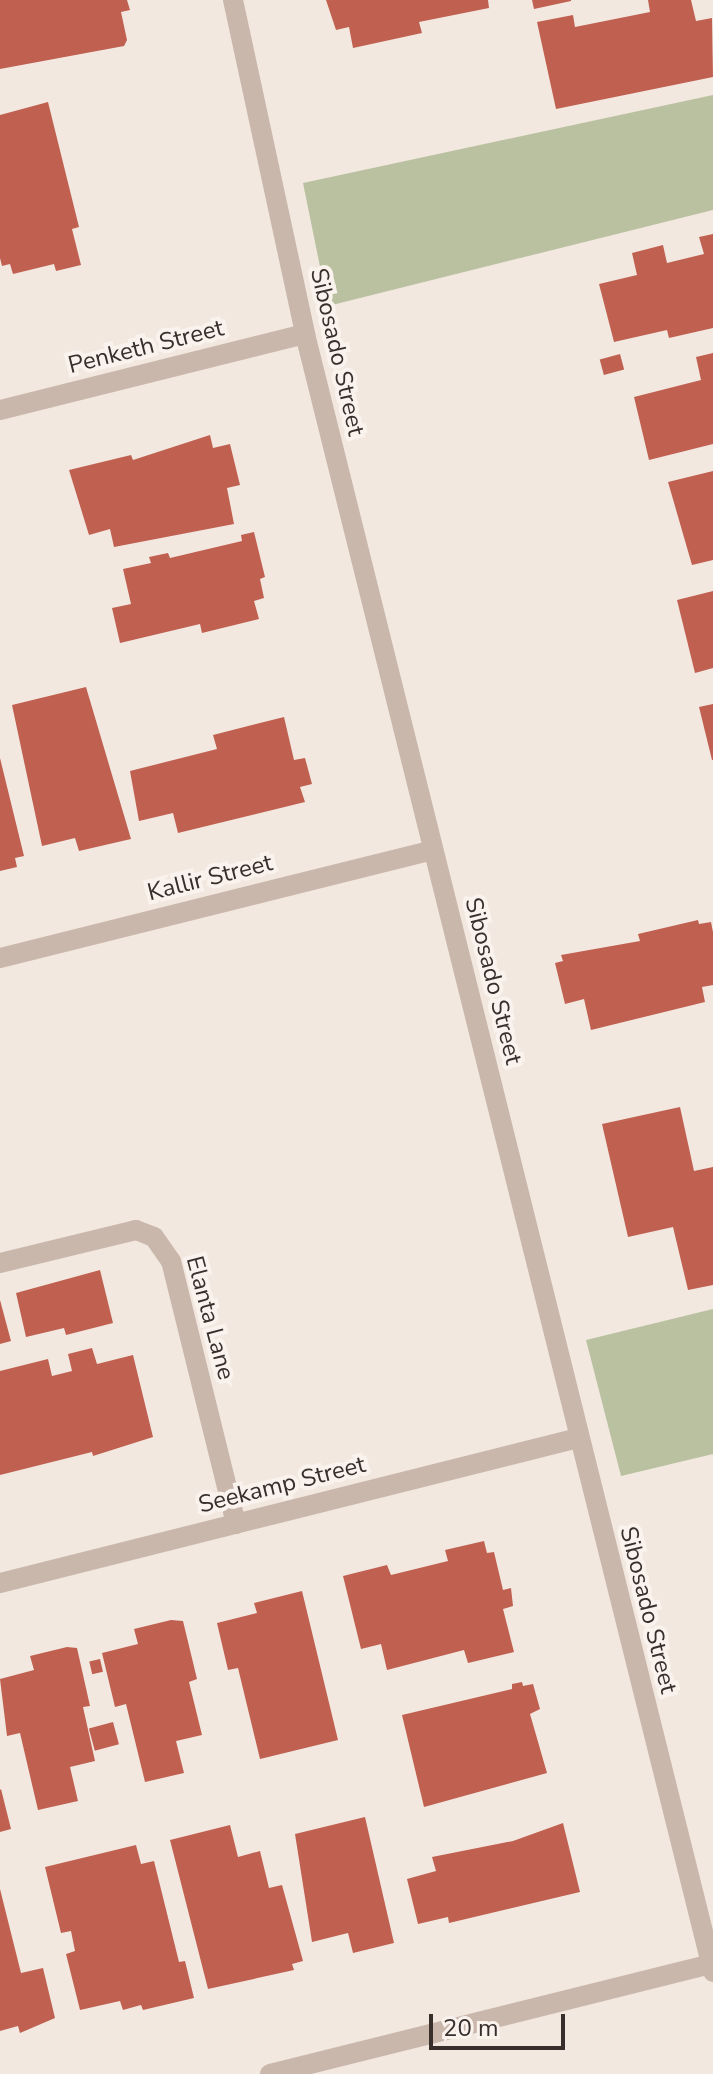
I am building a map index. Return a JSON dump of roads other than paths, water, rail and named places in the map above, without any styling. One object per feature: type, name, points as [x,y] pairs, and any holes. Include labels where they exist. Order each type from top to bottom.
[{"type":"street","name":"Sibosado Street","points":[[233,0],[305,334],[712,1968]]},
{"type":"street","name":"Penketh Street","points":[[0,410],[305,334]]},
{"type":"street","name":"Kallir Street","points":[[0,958],[433,850]]},
{"type":"street","name":"Elanta Lane","points":[[0,1263],[136,1230],[154,1237],[171,1261],[236,1524]]},
{"type":"street","name":"Seekamp Street","points":[[0,1583],[578,1438]]},
{"type":"street","points":[[270,2074],[712,1968]]}]
